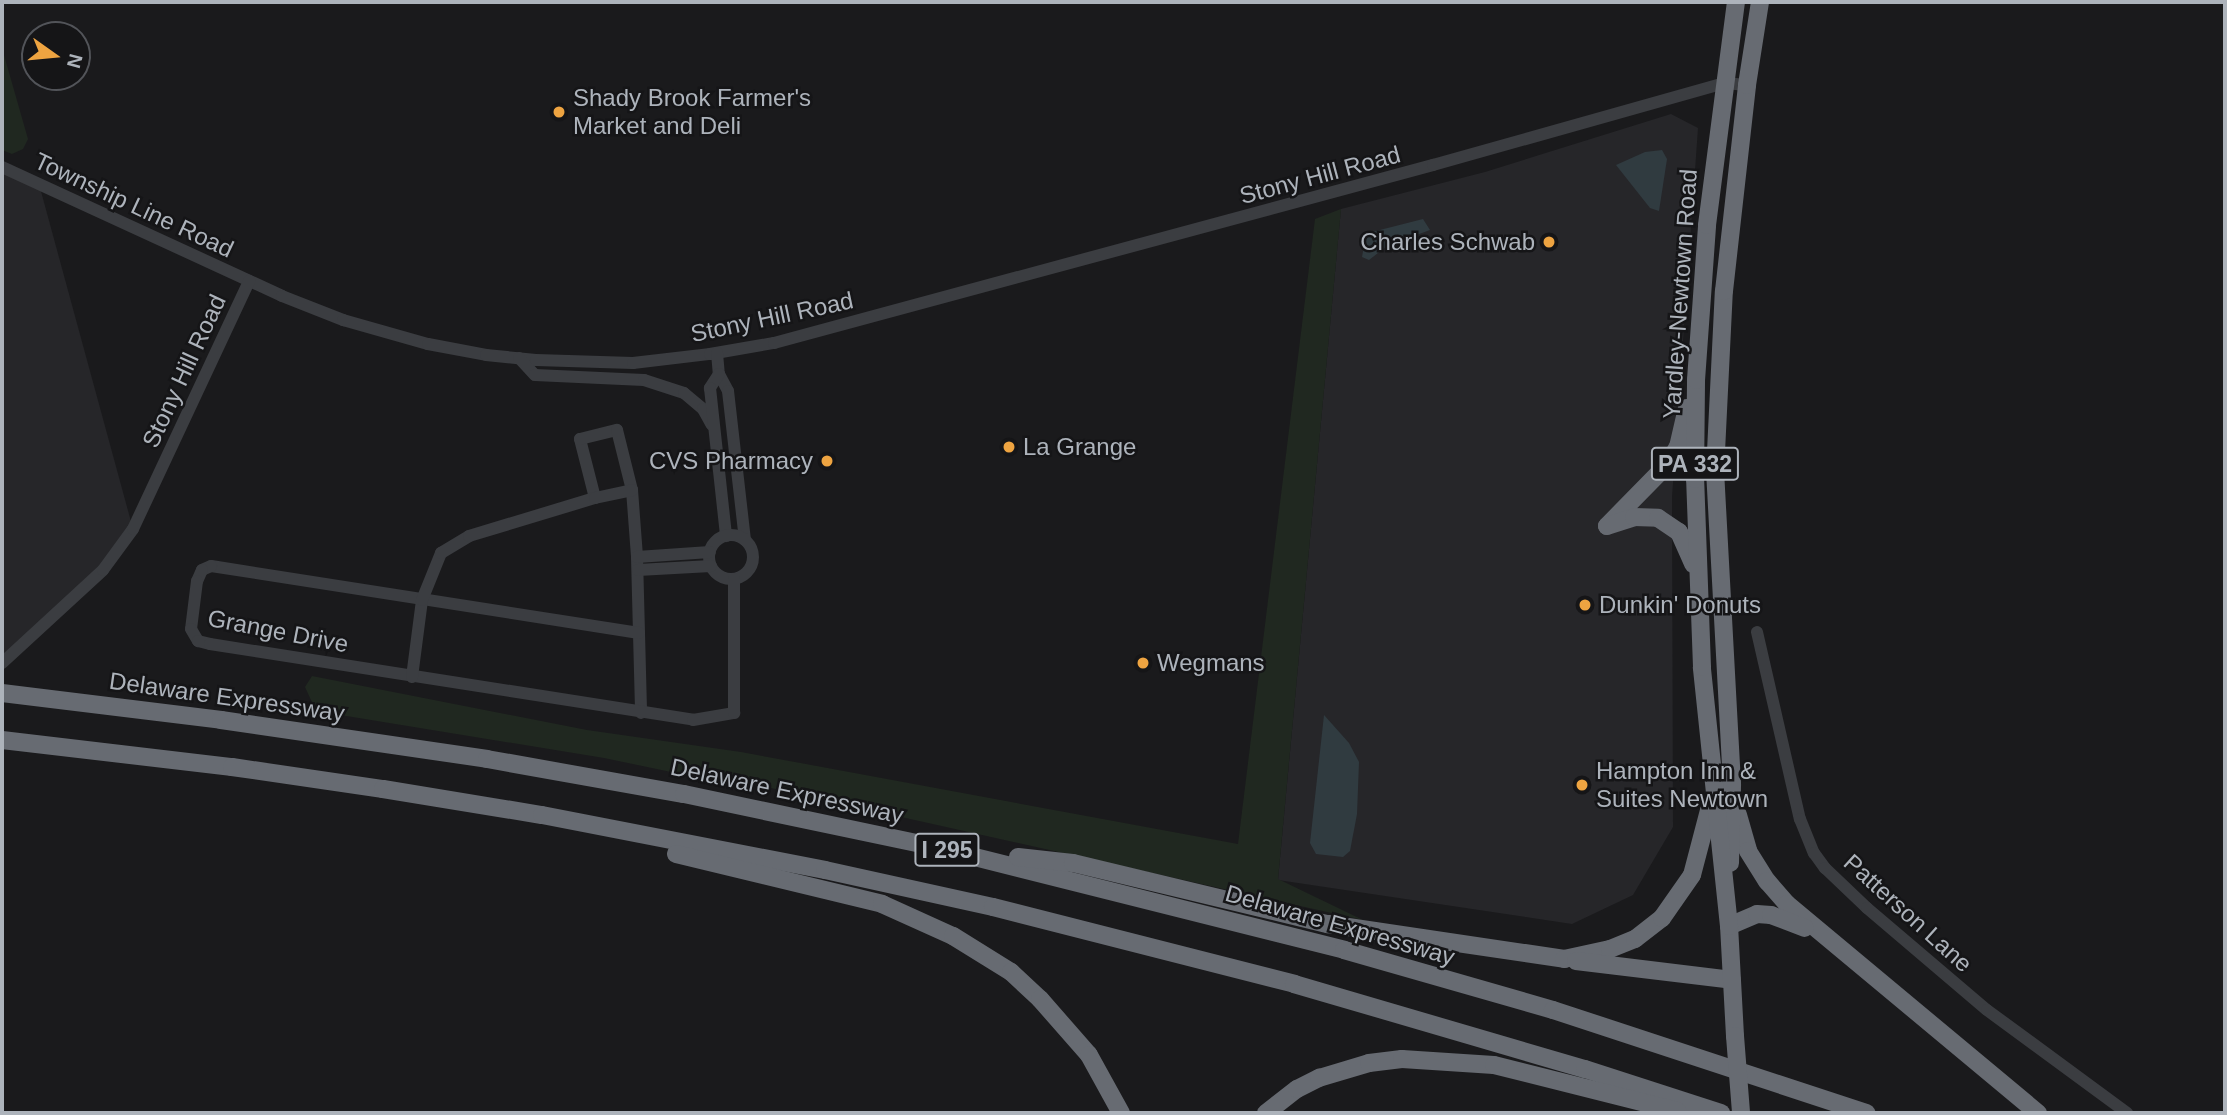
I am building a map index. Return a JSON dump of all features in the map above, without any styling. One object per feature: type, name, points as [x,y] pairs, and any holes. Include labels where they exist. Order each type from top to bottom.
[{"type":"highway","name":"Yardley-Newtown Road","points":[[1736,2],[1724,83],[1703,280],[1696,380],[1702,667],[1729,926],[1741,1113]]},
{"type":"highway","name":"Yardley-Newtown Road","points":[[1729,926],[1732,784],[1715,472],[1724,290],[1747,85],[1760,2]]},
{"type":"highway","points":[[1699,579],[1679,532],[1658,518],[1634,517],[1607,526],[1667,465],[1678,447],[1686,418],[1692,321],[1703,280]]},
{"type":"highway","name":"Delaware Expressway","points":[[2,693],[222,720],[487,759],[684,794],[935,847],[1344,950],[1553,1010],[1867,1113]]},
{"type":"highway","name":"I 295","points":[[2,740],[328,781],[542,815],[950,897],[1294,984],[1547,1058],[1721,1113]]},
{"type":"highway","points":[[87,749],[486,816],[615,841],[882,904],[953,936],[1002,966],[1031,990],[1089,1055],[1121,1113]]},
{"type":"highway","points":[[1732,784],[1742,836],[1758,868],[1787,904],[2038,1113]]},
{"type":"highway","points":[[1564,959],[1610,949],[1634,939],[1672,906],[1692,875],[1703,840],[1713,790]]},
{"type":"highway","points":[[935,847],[1073,863],[1328,924],[1564,959],[1732,980]]},
{"type":"highway","points":[[1729,926],[1746,917],[1771,915],[1821,935]]},
{"type":"highway","points":[[1266,1113],[1297,1089],[1319,1078],[1370,1063],[1402,1059],[1494,1065],[1685,1113]]},
{"type":"street","name":"Stony Hill Road","points":[[2,663],[95,578],[133,529],[249,281],[334,317],[392,335],[455,349],[519,358],[622,363],[717,353],[774,343],[1219,224],[1724,83],[1747,85]]},
{"type":"street","name":"Township Line Road","points":[[2,167],[249,281]]},
{"type":"street","points":[[717,353],[719,374],[728,391],[745,540],[753,559],[747,573],[734,579],[720,577],[711,566],[710,552],[718,540],[726,536],[745,540]]},
{"type":"street","points":[[519,358],[536,375],[644,380],[684,393],[703,409],[712,425]]},
{"type":"street","points":[[719,374],[710,388],[726,536]]},
{"type":"street","points":[[595,498],[580,439],[617,430],[632,490],[638,564],[641,713]]},
{"type":"street","points":[[412,677],[422,600],[441,553],[469,536],[595,498],[632,490]]},
{"type":"street","points":[[638,564],[710,552]]},
{"type":"street","points":[[638,564],[711,566]]},
{"type":"street","name":"Grange Drive","points":[[639,633],[212,566],[202,570],[197,581],[191,629],[198,641],[693,720],[734,713],[734,579]]},
{"type":"street","name":"Patterson Lane","points":[[1757,632],[1800,818],[1814,853],[1825,868],[1867,908],[1987,1010],[2127,1113]]},
{"type":"shaded area","points":[[2,48],[28,139],[23,149],[12,154],[2,150]]},
{"type":"shaded area","points":[[1671,114],[1698,128],[1672,497],[1673,827],[1633,895],[1572,924],[1278,880],[1341,209],[1485,172]]},
{"type":"shaded area","points":[[1662,150],[1667,159],[1659,211],[1650,208],[1616,165],[1645,152]]},
{"type":"shaded area","points":[[2,167],[39,184],[133,529],[116,553],[2,663]]},
{"type":"shaded area","points":[[1341,209],[1278,879],[1363,920],[740,781],[719,782],[604,758],[316,711],[305,687],[312,676],[587,730],[741,752],[1238,844],[1315,219]]},
{"type":"shaded area","points":[[1423,219],[1430,230],[1387,246],[1369,260],[1362,257],[1365,240],[1372,232]]},
{"type":"shaded area","points":[[1324,715],[1349,743],[1359,762],[1357,814],[1350,851],[1343,857],[1316,854],[1310,843]]},
{"type":"place","name":"Shady Brook Farmer's Market and Deli","points":[[559,112]]},
{"type":"place","name":"Charles Schwab","points":[[1549,242]]},
{"type":"place","name":"La Grange","points":[[1009,447]]},
{"type":"place","name":"CVS Pharmacy","points":[[827,461]]},
{"type":"place","name":"Dunkin' Donuts","points":[[1585,605]]},
{"type":"place","name":"Wegmans","points":[[1143,663]]},
{"type":"place","name":"Hampton Inn & Suites Newtown","points":[[1582,785]]}]
